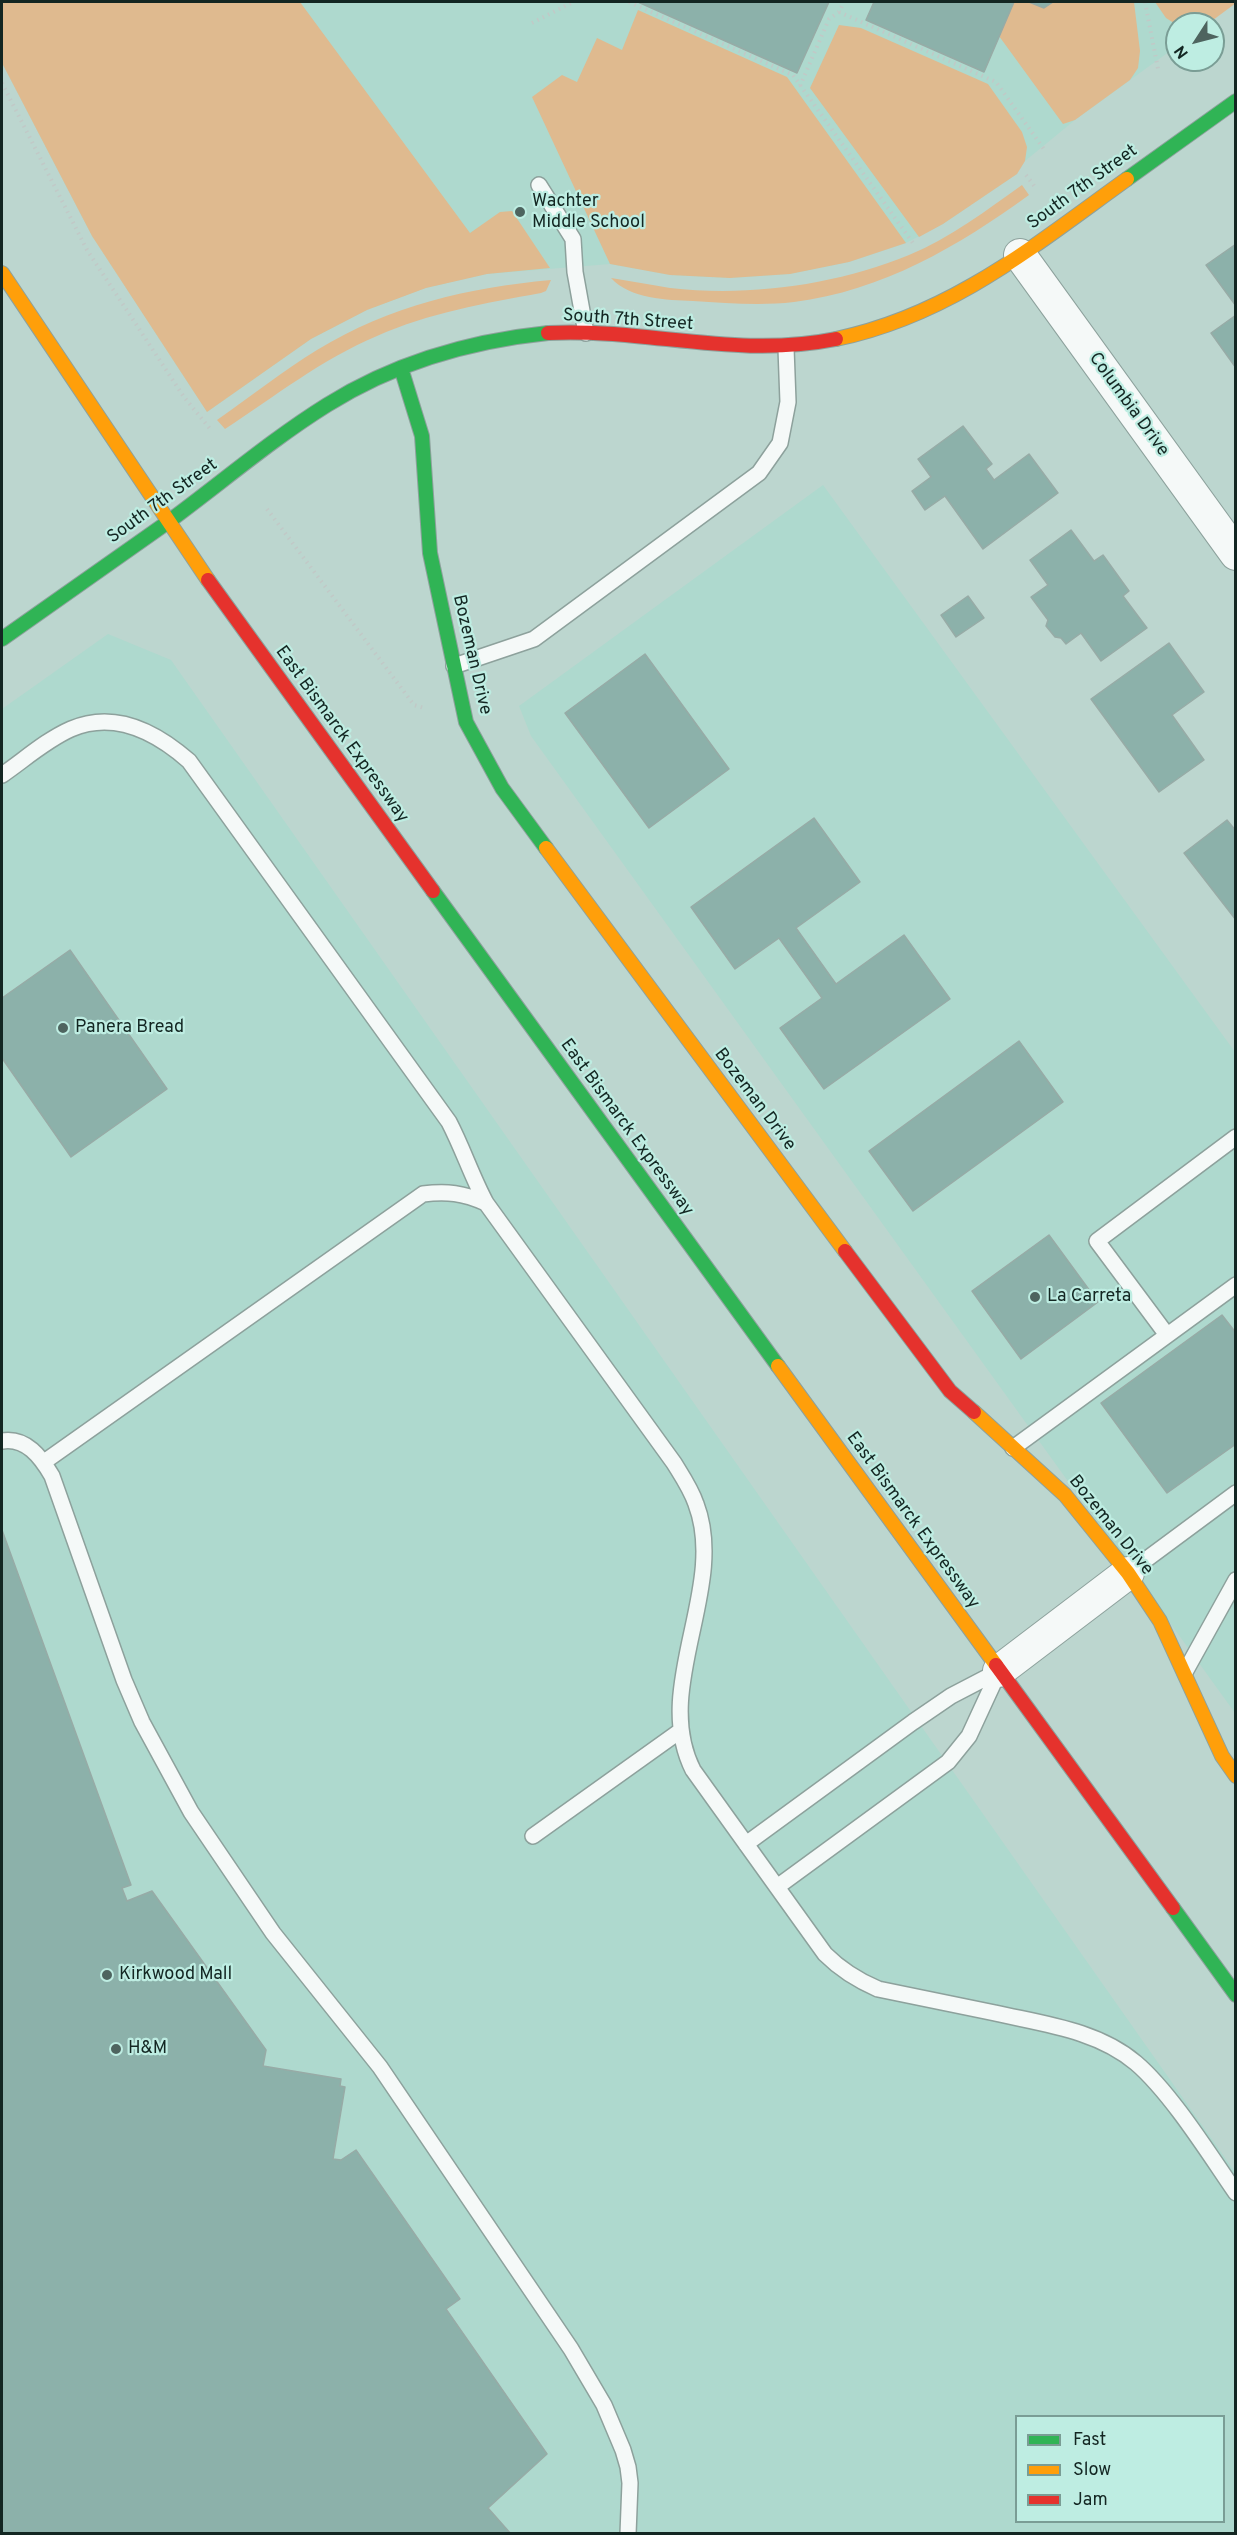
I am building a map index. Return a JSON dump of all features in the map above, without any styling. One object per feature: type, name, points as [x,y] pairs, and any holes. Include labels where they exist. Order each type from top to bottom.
[{"type":"street","name":"South 7th Street","points":[[2,639],[168,522],[298,423],[358,388],[401,368],[483,341],[532,335],[586,333],[739,348],[786,348],[844,338],[956,296],[1020,255],[1236,101]]},
{"type":"street","name":"Columbia Drive","points":[[1020,255],[1236,554]]},
{"type":"street","name":"East Bismarck Expressway","points":[[2,273],[168,522],[302,711],[1236,1995]]},
{"type":"street","name":"Bozeman Drive","points":[[401,368],[422,436],[430,553],[466,722],[502,788],[950,1391],[1065,1495],[1128,1573],[1160,1621],[1222,1756],[1236,1776]]},
{"type":"street","points":[[999,1671],[1128,1573]]},
{"type":"lane","points":[[539,185],[573,239],[575,272],[586,333]]},
{"type":"lane","points":[[454,666],[534,639],[759,473],[780,443],[788,402],[786,348]]},
{"type":"lane","points":[[2,775],[72,728],[96,723],[121,724],[146,729],[174,748],[189,761],[449,1122],[462,1148],[471,1176],[486,1203],[674,1463],[697,1504],[704,1549],[681,1694],[680,1731],[684,1751],[693,1770],[825,1954],[840,1969],[878,1989],[1060,2028],[1090,2037],[1114,2048],[1135,2062],[1153,2079],[1236,2193]]},
{"type":"lane","points":[[1167,1335],[1097,1241],[1236,1137]]},
{"type":"lane","points":[[44,1462],[423,1194],[445,1191],[464,1193],[486,1203]]},
{"type":"lane","points":[[1013,1448],[1236,1285]]},
{"type":"lane","points":[[2,1441],[21,1443],[44,1462],[52,1476],[124,1680],[142,1722],[191,1812],[280,1941],[380,2067],[526,2280],[594,2387],[616,2431],[628,2468],[630,2483],[628,2534]]},
{"type":"lane","points":[[1128,1573],[1236,1493]]},
{"type":"lane","points":[[1184,1673],[1236,1580]]},
{"type":"lane","points":[[746,1844],[951,1696],[999,1671]]},
{"type":"lane","points":[[777,1887],[948,1762],[969,1737],[999,1671]]},
{"type":"lane","points":[[533,1836],[680,1731]]},
{"type":"path","points":[[532,23],[573,2]]},
{"type":"path","points":[[629,2],[793,75],[915,246]]},
{"type":"path","points":[[800,86],[830,19],[839,12],[844,2]]},
{"type":"path","points":[[1144,2],[1158,69]]},
{"type":"path","points":[[839,12],[996,82],[1046,152]]},
{"type":"path","points":[[2,83],[87,250],[184,397],[211,430]]},
{"type":"path","points":[[1026,175],[1035,187]]},
{"type":"path","points":[[267,509],[414,705],[466,722]]},
{"type":"shaded area","name":"Wachter Middle School","points":[[2,2],[1235,2],[1222,12],[1165,12],[1165,55],[1075,120],[1025,161],[1017,174],[943,224],[906,243],[849,262],[790,274],[730,278],[670,275],[610,264],[487,274],[426,288],[367,310],[311,339],[207,412],[92,236],[2,63]]},
{"type":"shaded area","points":[[2,2],[300,2],[470,233],[500,212],[512,211],[550,268],[487,274],[426,288],[367,310],[311,339],[207,412],[92,236],[2,63]]},
{"type":"shaded area","points":[[1014,2],[1029,2],[1044,8],[1053,2],[1134,2],[1140,51],[1138,68],[1130,80],[1075,120],[1063,124],[999,36]]},
{"type":"shaded area","points":[[1155,2],[1236,3],[1224,12],[1165,12],[1165,17]]},
{"type":"shaded area","points":[[638,10],[787,77],[906,243],[849,262],[790,274],[730,278],[670,275],[610,264],[532,97],[562,75],[577,82],[597,38],[622,50]]},
{"type":"shaded area","points":[[839,25],[861,28],[988,84],[1022,132],[1027,147],[1025,161],[1017,174],[943,224],[919,237],[810,88]]},
{"type":"shaded area","points":[[1022,185],[1029,195],[947,248],[889,277],[826,296],[769,304],[672,300],[638,294],[619,285],[611,278],[670,288],[730,291],[822,281],[881,265],[924,248],[968,223]]},
{"type":"shaded area","points":[[551,280],[546,291],[541,293],[437,315],[377,336],[318,367],[225,429],[217,420],[317,350],[373,321],[430,301],[460,294]]},
{"type":"shaded area","points":[[823,485],[1235,1052],[1235,1713],[531,736],[519,706]]},
{"type":"shaded area","name":"Kirkwood Mall","points":[[108,634],[171,660],[1235,2172],[1235,2533],[2,2533],[2,709]]},
{"type":"building","points":[[638,2],[829,2],[797,73]]},
{"type":"building","points":[[874,2],[1014,2],[984,72],[866,20]]},
{"type":"building","points":[[1029,2],[1053,2],[1044,8]]},
{"type":"building","points":[[1236,244],[1236,306],[1206,265]]},
{"type":"building","points":[[1236,315],[1236,368],[1211,333]]},
{"type":"building","points":[[963,426],[992,464],[986,469],[994,480],[1029,454],[1058,493],[983,549],[945,496],[925,510],[912,491],[931,477],[918,459]]},
{"type":"building","points":[[1071,530],[1094,561],[1103,555],[1129,591],[1123,596],[1147,628],[1101,661],[1081,633],[1066,644],[1061,638],[1055,637],[1046,626],[1048,620],[1031,597],[1048,585],[1030,560]]},
{"type":"building","points":[[968,596],[984,618],[956,637],[941,615]]},
{"type":"building","points":[[1169,643],[1204,692],[1172,715],[1204,760],[1159,792],[1091,699]]},
{"type":"building","points":[[645,654],[729,769],[649,828],[565,713]]},
{"type":"building","points":[[814,818],[860,882],[796,928],[836,984],[904,935],[950,999],[824,1089],[780,1028],[822,998],[779,938],[735,969],[691,907]]},
{"type":"building","points":[[1227,820],[1236,831],[1236,920],[1184,853]]},
{"type":"building","name":"Panera Bread","points":[[70,950],[167,1089],[71,1157],[2,1058],[2,998]]},
{"type":"building","points":[[1019,1041],[1063,1102],[913,1211],[869,1151]]},
{"type":"building","name":"La Carreta","points":[[1049,1235],[1098,1302],[1021,1359],[972,1291]]},
{"type":"building","points":[[1222,1315],[1236,1333],[1236,1444],[1167,1493],[1101,1403]]},
{"type":"building","name":"Kirkwood Mall","points":[[2,1530],[131,1885],[122,1888],[127,1901],[152,1891],[266,2050],[263,2066],[341,2079],[340,2086],[345,2087],[333,2159],[341,2160],[356,2150],[460,2299],[446,2309],[547,2454],[488,2508],[511,2534],[2,2534]]},
{"type":"traffic: fast","points":[[1127,179],[1236,101]]},
{"type":"traffic: fast","points":[[168,522],[286,433],[327,405],[379,377],[461,348],[548,333]]},
{"type":"traffic: fast","points":[[401,368],[422,436],[430,553],[466,722],[502,788],[546,848]]},
{"type":"traffic: fast","points":[[2,639],[168,522]]},
{"type":"traffic: fast","points":[[433,891],[778,1366]]},
{"type":"traffic: fast","points":[[1173,1908],[1236,1995]]},
{"type":"traffic: slow","points":[[836,339],[878,328],[954,295],[1025,252],[1127,179]]},
{"type":"traffic: slow","points":[[2,273],[208,580]]},
{"type":"traffic: slow","points":[[546,848],[845,1251]]},
{"type":"traffic: slow","points":[[778,1366],[996,1665]]},
{"type":"traffic: slow","points":[[974,1412],[1065,1495],[1128,1573],[1160,1621],[1222,1756],[1236,1776]]},
{"type":"traffic: jam","points":[[548,333],[620,335],[763,346],[836,339]]},
{"type":"traffic: jam","points":[[208,580],[433,891]]},
{"type":"traffic: jam","points":[[845,1251],[950,1391],[974,1412]]},
{"type":"traffic: jam","points":[[996,1665],[1173,1908]]},
{"type":"place","name":"Wachter Middle School","points":[[520,212]]},
{"type":"place","name":"Panera Bread","points":[[63,1028]]},
{"type":"place","name":"La Carreta","points":[[1035,1297]]},
{"type":"place","name":"Kirkwood Mall","points":[[107,1975]]},
{"type":"place","name":"H&M","points":[[116,2049]]}]
